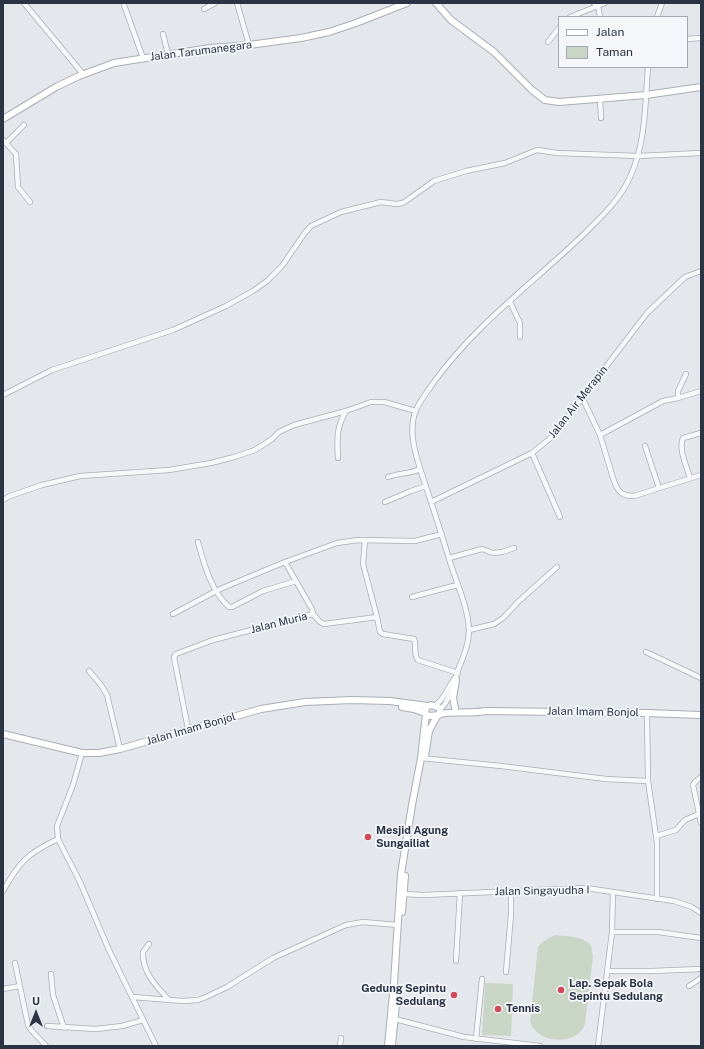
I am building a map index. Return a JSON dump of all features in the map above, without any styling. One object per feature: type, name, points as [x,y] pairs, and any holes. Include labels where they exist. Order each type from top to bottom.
[{"type":"main road","name":"Jalan Tarumanegara","points":[[3,119],[56,87],[82,74],[114,63],[210,48],[249,45],[301,38],[329,32],[368,19],[407,3]]},
{"type":"main road","points":[[436,3],[456,24],[494,52],[540,98],[554,102],[600,99],[646,95],[701,87]]},
{"type":"main road","points":[[455,708],[453,698],[457,676]]},
{"type":"main road","name":"Jalan Imam Bonjol","points":[[3,734],[82,753],[99,753],[120,749],[261,709],[305,702],[352,700],[431,706]]},
{"type":"main road","name":"Jalan Imam Bonjol","points":[[381,701],[414,709],[429,716],[455,708],[485,711],[701,715]]},
{"type":"main road","points":[[388,1046],[401,874],[410,812],[423,758],[429,731],[439,713],[439,708],[431,706],[425,710],[423,758],[409,845],[392,1046]]},
{"type":"main road","name":"Jalan Imam Bonjol","points":[[439,713],[475,713],[485,711]]},
{"type":"street","points":[[24,3],[82,74]]},
{"type":"street","points":[[236,3],[249,45]]},
{"type":"street","points":[[572,16],[596,4],[604,3]]},
{"type":"street","points":[[658,16],[661,3]]},
{"type":"street","points":[[204,9],[212,4]]},
{"type":"street","points":[[596,4],[600,16]]},
{"type":"street","points":[[124,5],[143,58]]},
{"type":"street","points":[[548,42],[558,29]]},
{"type":"street","points":[[163,34],[168,54]]},
{"type":"street","points":[[688,39],[701,38]]},
{"type":"street","points":[[439,713],[447,703],[457,676],[467,648],[469,630],[458,585],[420,469],[413,426],[416,411],[447,363],[478,331],[603,216],[618,197],[630,178],[643,136],[648,68]]},
{"type":"street","points":[[600,99],[601,118]]},
{"type":"street","points":[[24,125],[4,141],[16,154],[18,187],[30,202]]},
{"type":"street","points":[[3,395],[52,370],[173,330],[226,306],[254,291],[282,266],[311,226],[341,212],[381,202],[396,204],[403,203],[434,181],[460,173],[505,163],[537,150],[557,153],[638,156],[701,153]]},
{"type":"street","name":"Jalan Air Merapin","points":[[431,502],[532,453],[553,436],[647,313],[681,280],[695,272],[701,271]]},
{"type":"street","points":[[510,302],[520,323],[520,337]]},
{"type":"street","points":[[678,398],[678,391],[686,374]]},
{"type":"street","points":[[600,435],[663,401],[701,391]]},
{"type":"street","points":[[582,397],[600,435],[616,488],[620,493],[628,496],[634,496],[701,475]]},
{"type":"street","points":[[3,500],[10,496],[42,485],[80,476],[169,470],[211,464],[234,458],[255,450],[279,432],[294,424],[346,411],[375,401],[416,411]]},
{"type":"street","points":[[338,458],[338,431],[346,411]]},
{"type":"street","points":[[690,478],[683,454],[682,440],[683,438],[701,433]]},
{"type":"street","points":[[645,446],[659,488]]},
{"type":"street","points":[[532,453],[560,517]]},
{"type":"street","points":[[388,477],[397,474],[414,472],[420,469]]},
{"type":"street","points":[[384,502],[426,486]]},
{"type":"street","points":[[173,614],[216,591],[285,562],[337,543],[349,540],[415,541],[442,534]]},
{"type":"street","points":[[365,540],[363,564],[380,632],[383,634],[414,639],[416,643],[416,656],[418,660],[457,676]]},
{"type":"street","points":[[198,542],[205,567],[216,591],[227,606],[232,607],[263,591],[296,581]]},
{"type":"street","points":[[449,558],[482,549],[493,553],[514,548]]},
{"type":"street","name":"Jalan Muria","points":[[188,729],[174,657],[176,654],[213,640],[313,614],[285,562]]},
{"type":"street","points":[[469,630],[489,626],[503,618],[518,601],[557,567]]},
{"type":"street","points":[[412,597],[458,585]]},
{"type":"street","points":[[313,614],[320,622],[324,624],[377,616]]},
{"type":"street","points":[[646,652],[701,678]]},
{"type":"street","points":[[90,671],[107,695],[120,749]]},
{"type":"street","points":[[431,706],[439,703],[457,676]]},
{"type":"street","points":[[647,713],[648,781],[656,836],[657,899]]},
{"type":"street","points":[[82,753],[73,785],[57,826],[58,839],[80,882],[109,950],[156,1046]]},
{"type":"street","points":[[423,758],[606,778],[648,781]]},
{"type":"street","points":[[701,777],[693,785],[699,802],[701,823]]},
{"type":"street","points":[[656,836],[676,830],[685,820],[700,813]]},
{"type":"street","points":[[3,891],[17,867],[26,858],[42,846],[58,839]]},
{"type":"street","name":"Jalan Singayudha I","points":[[404,894],[422,895],[580,888],[684,904],[701,913]]},
{"type":"street","points":[[506,972],[511,914],[511,891]]},
{"type":"street","points":[[598,1046],[612,932],[613,892]]},
{"type":"street","points":[[456,962],[460,893]]},
{"type":"street","points":[[133,997],[189,1001],[206,997],[236,982],[273,958],[353,923],[363,922],[398,925]]},
{"type":"street","points":[[612,932],[658,932],[701,938]]},
{"type":"street","points":[[149,944],[143,952],[145,966],[152,982],[169,1000]]},
{"type":"street","points":[[15,963],[28,1025],[46,1046]]},
{"type":"street","points":[[608,971],[701,969]]},
{"type":"street","points":[[51,974],[53,995],[64,1028]]},
{"type":"street","points":[[689,986],[701,978]]},
{"type":"street","points":[[476,1039],[482,979]]},
{"type":"street","points":[[3,989],[20,986]]},
{"type":"street","points":[[48,1026],[86,1030],[110,1028],[143,1020]]},
{"type":"street","points":[[395,1020],[464,1037],[540,1046]]},
{"type":"street","points":[[340,1046],[341,1038]]},
{"type":"green space","name":"Lap. Sepak Bola Sepintu Sedulang","points":[[555,935],[580,938],[584,940],[591,946],[593,956],[585,1024],[581,1031],[574,1036],[557,1040],[540,1034],[534,1029],[530,1021],[538,947]]},
{"type":"green space","name":"Tennis","points":[[485,983],[513,984],[511,1036],[482,1035]]},
{"type":"place","name":"Mesjid Agung Sungailiat","points":[[368,837]]},
{"type":"place","name":"Lap. Sepak Bola Sepintu Sedulang","points":[[561,990]]},
{"type":"place","name":"Gedung Sepintu Sedulang","points":[[454,995]]},
{"type":"place","name":"Tennis","points":[[498,1009]]}]
